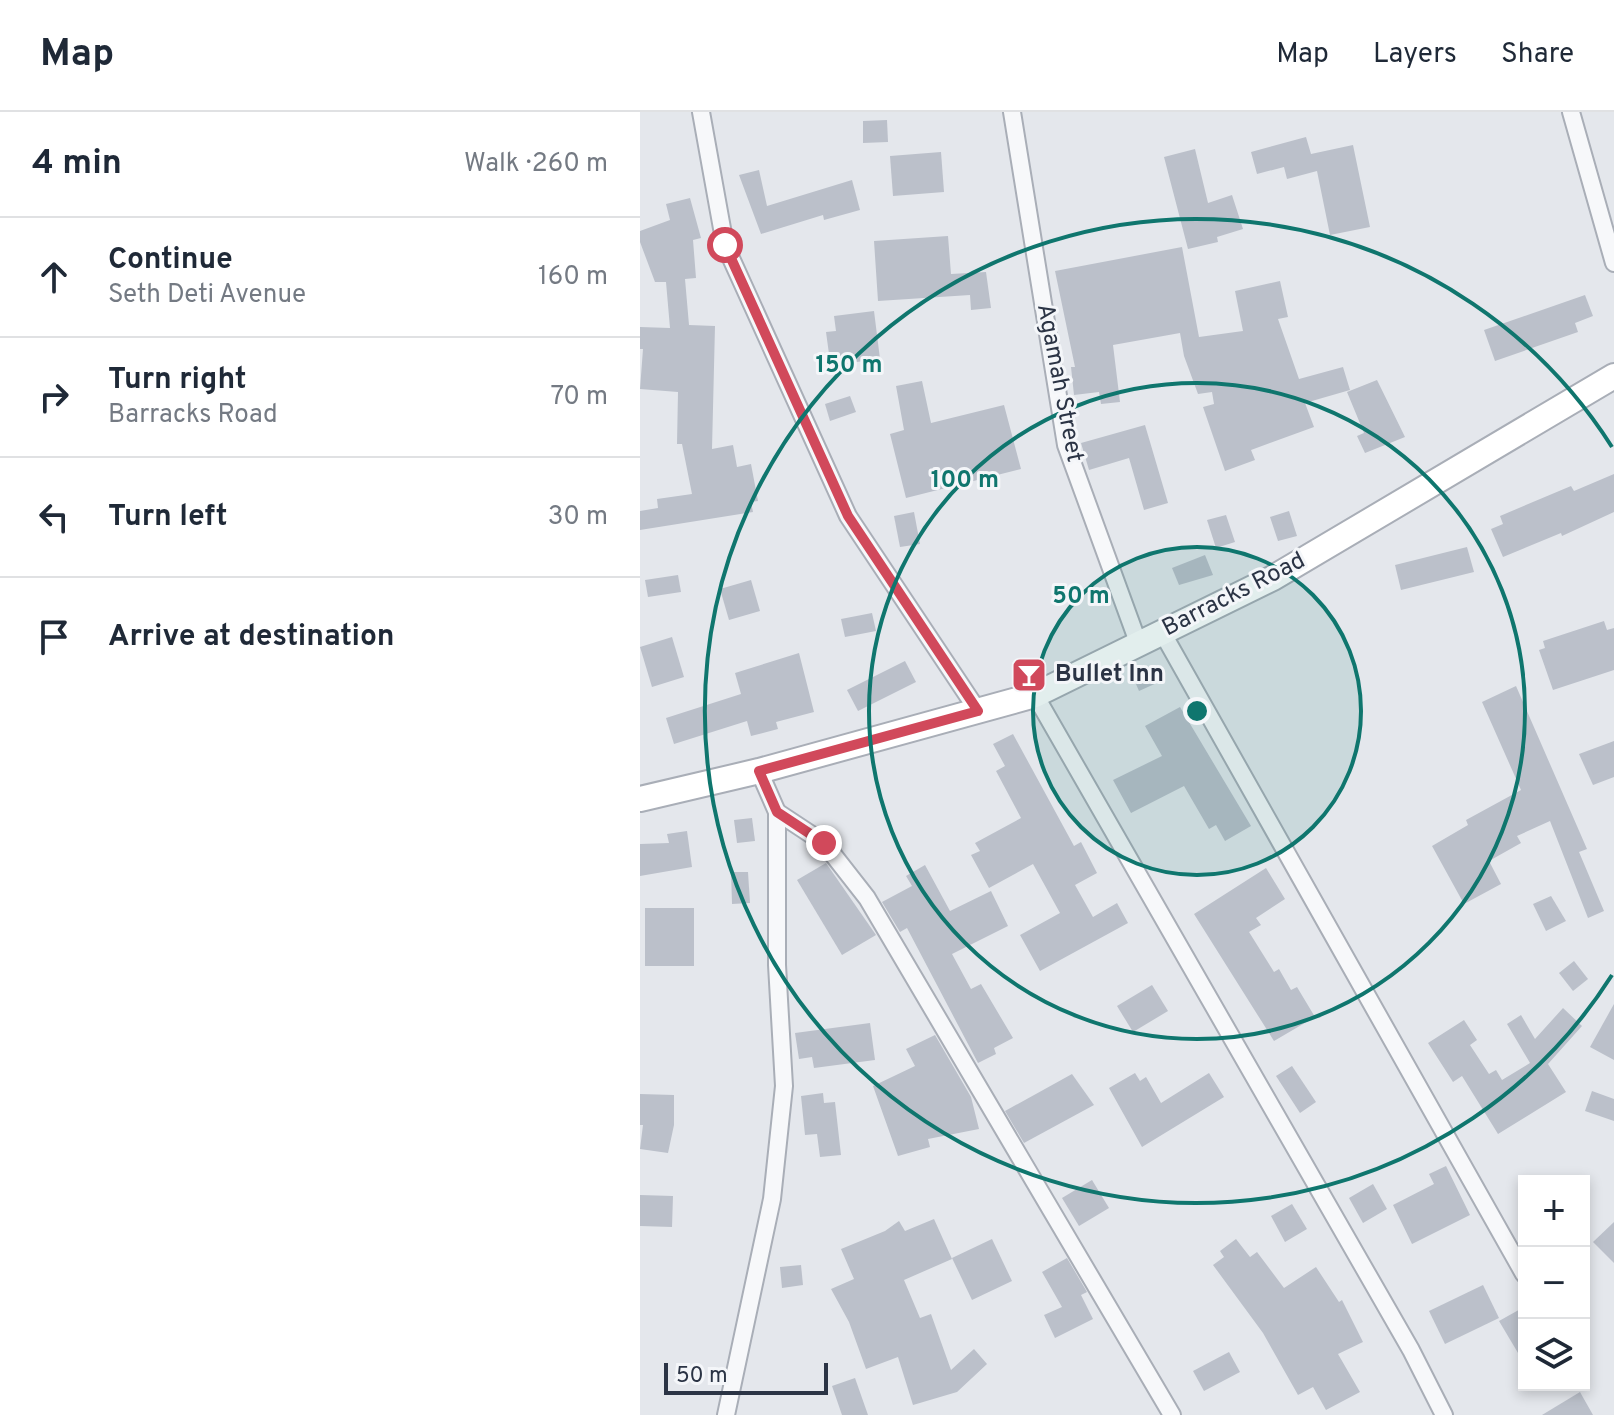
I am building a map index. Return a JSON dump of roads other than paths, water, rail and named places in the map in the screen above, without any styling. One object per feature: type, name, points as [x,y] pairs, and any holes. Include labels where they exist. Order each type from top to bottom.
[{"type":"street","points":[[701,112],[725,245],[848,516],[978,711]]},
{"type":"street","name":"Agamah Street","points":[[1012,112],[1066,445],[1139,645]]},
{"type":"street","points":[[1571,112],[1614,263]]},
{"type":"street","name":"Barracks Road","points":[[640,799],[759,771],[1035,695],[1273,578],[1614,376]]},
{"type":"street","points":[[1162,632],[1518,1263]]},
{"type":"street","points":[[1035,695],[1411,1350],[1444,1415]]},
{"type":"street","points":[[726,1415],[772,1199],[784,1086],[777,965],[777,812],[759,771]]},
{"type":"street","points":[[777,812],[824,843],[867,898],[1172,1415]]},
{"type":"place","name":"Bullet Inn","points":[[1029,675]]}]
